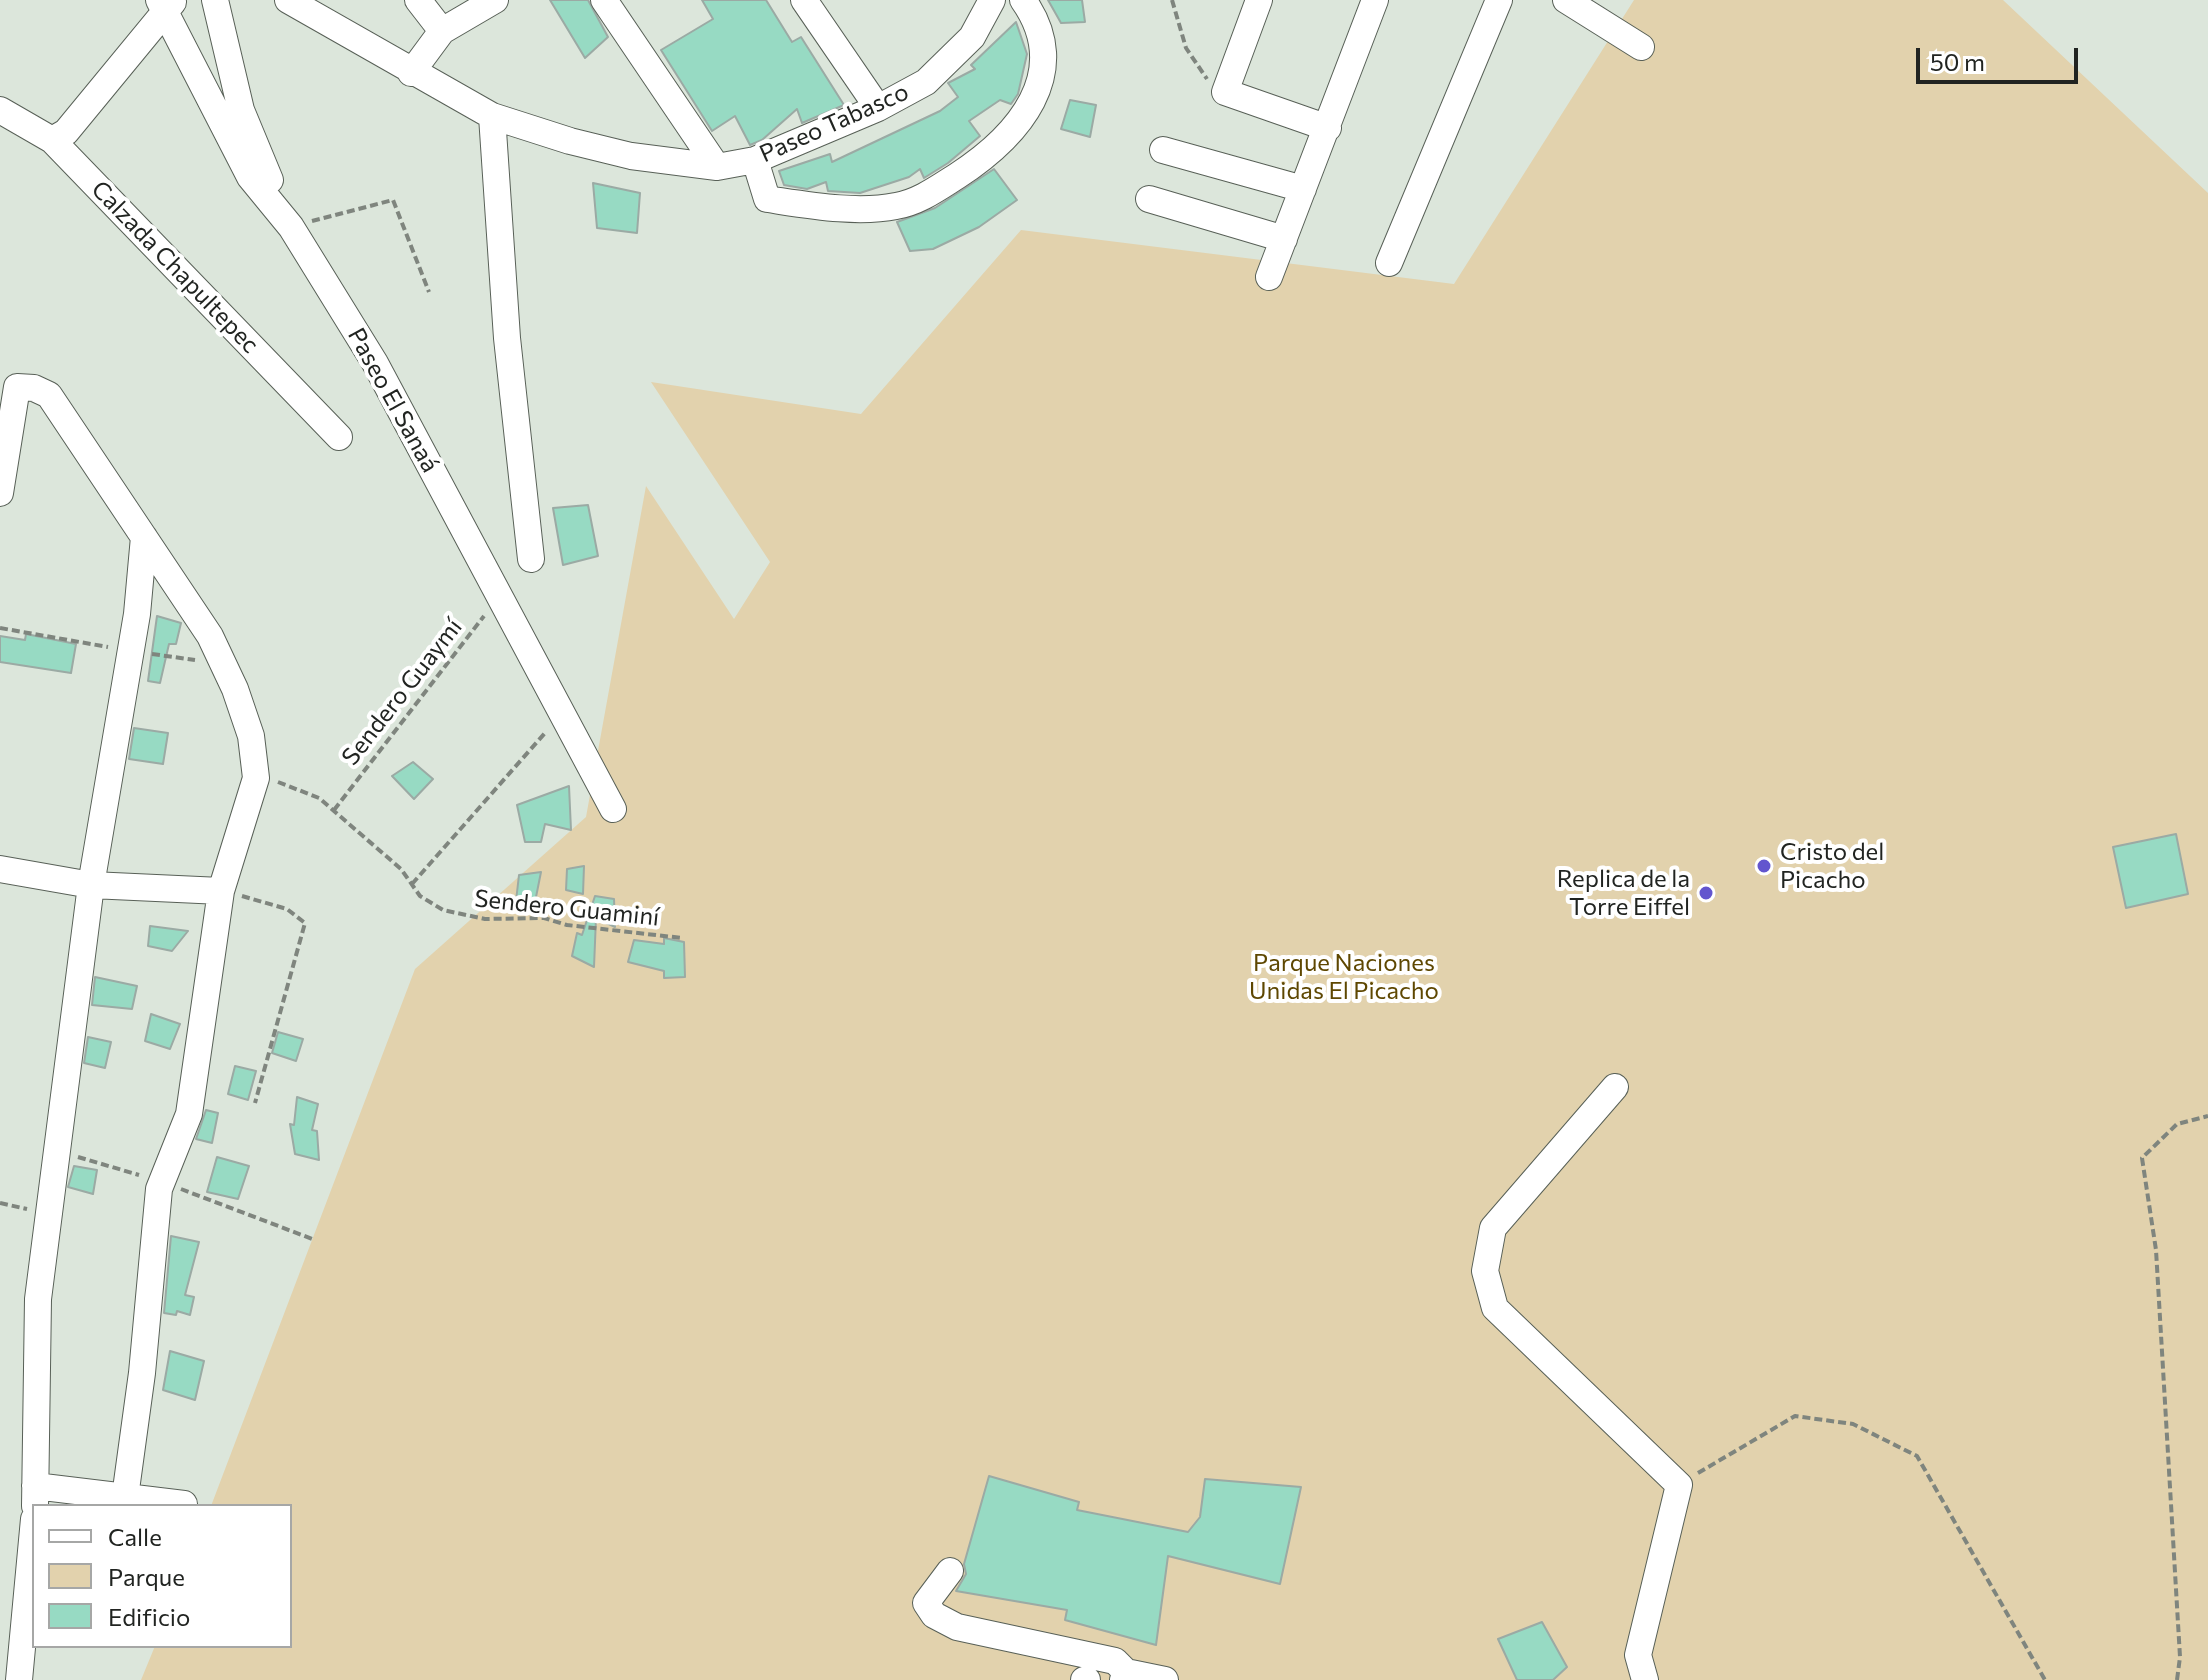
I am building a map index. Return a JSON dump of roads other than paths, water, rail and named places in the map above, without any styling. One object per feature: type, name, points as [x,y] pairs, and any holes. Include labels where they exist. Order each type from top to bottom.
[{"type":"street","points":[[215,0],[241,110],[291,227]]},
{"type":"street","name":"Paseo Tabasco","points":[[288,0],[411,73],[492,116],[631,156],[717,167],[755,160],[878,108],[926,82],[972,37],[990,2]]},
{"type":"street","points":[[418,0],[442,31]]},
{"type":"street","points":[[411,73],[442,31],[495,0]]},
{"type":"street","points":[[604,0],[717,167]]},
{"type":"street","points":[[804,0],[878,108]]},
{"type":"street","points":[[755,160],[767,199],[866,208],[897,206],[928,195],[983,159],[1027,113],[1043,71],[1043,45],[1023,0]]},
{"type":"street","points":[[1259,0],[1225,92],[1328,128]]},
{"type":"street","points":[[1269,277],[1375,0]]},
{"type":"street","points":[[1389,263],[1499,0]]},
{"type":"street","points":[[1566,0],[1641,47]]},
{"type":"street","points":[[52,140],[66,132],[166,4]]},
{"type":"street","name":"Paseo El Sanaá","points":[[166,4],[250,177],[291,227],[375,363],[613,809]]},
{"type":"street","name":"Calzada Chapultepec","points":[[0,110],[52,140],[339,437]]},
{"type":"street","points":[[492,116],[507,338],[531,559]]},
{"type":"street","points":[[1163,150],[1303,189]]},
{"type":"street","points":[[1149,199],[1284,239]]},
{"type":"street","points":[[0,493],[17,387],[34,388],[49,395],[210,636],[235,689],[251,736],[256,778],[221,891],[189,1114],[162,1182],[152,1238],[142,1373],[125,1497]]},
{"type":"street","points":[[144,537],[137,614],[91,885],[38,1299],[35,1496],[125,1497],[184,1504]]},
{"type":"street","points":[[0,869],[91,885],[221,891]]},
{"type":"street","points":[[1615,1087],[1493,1228],[1485,1271],[1495,1308],[1679,1485],[1638,1655],[1645,1680]]},
{"type":"street","points":[[19,1680],[32,1540]]},
{"type":"street","points":[[950,1571],[926,1603],[934,1615],[957,1627],[1115,1661],[1125,1676],[1165,1680]]},
{"type":"place","name":"Cristo del Picacho","points":[[1764,866]]},
{"type":"place","name":"Replica de la Torre Eiffel","points":[[1706,893]]},
{"type":"park label","name":"Parque Naciones Unidas El Picacho","points":[[1344,977]]}]
